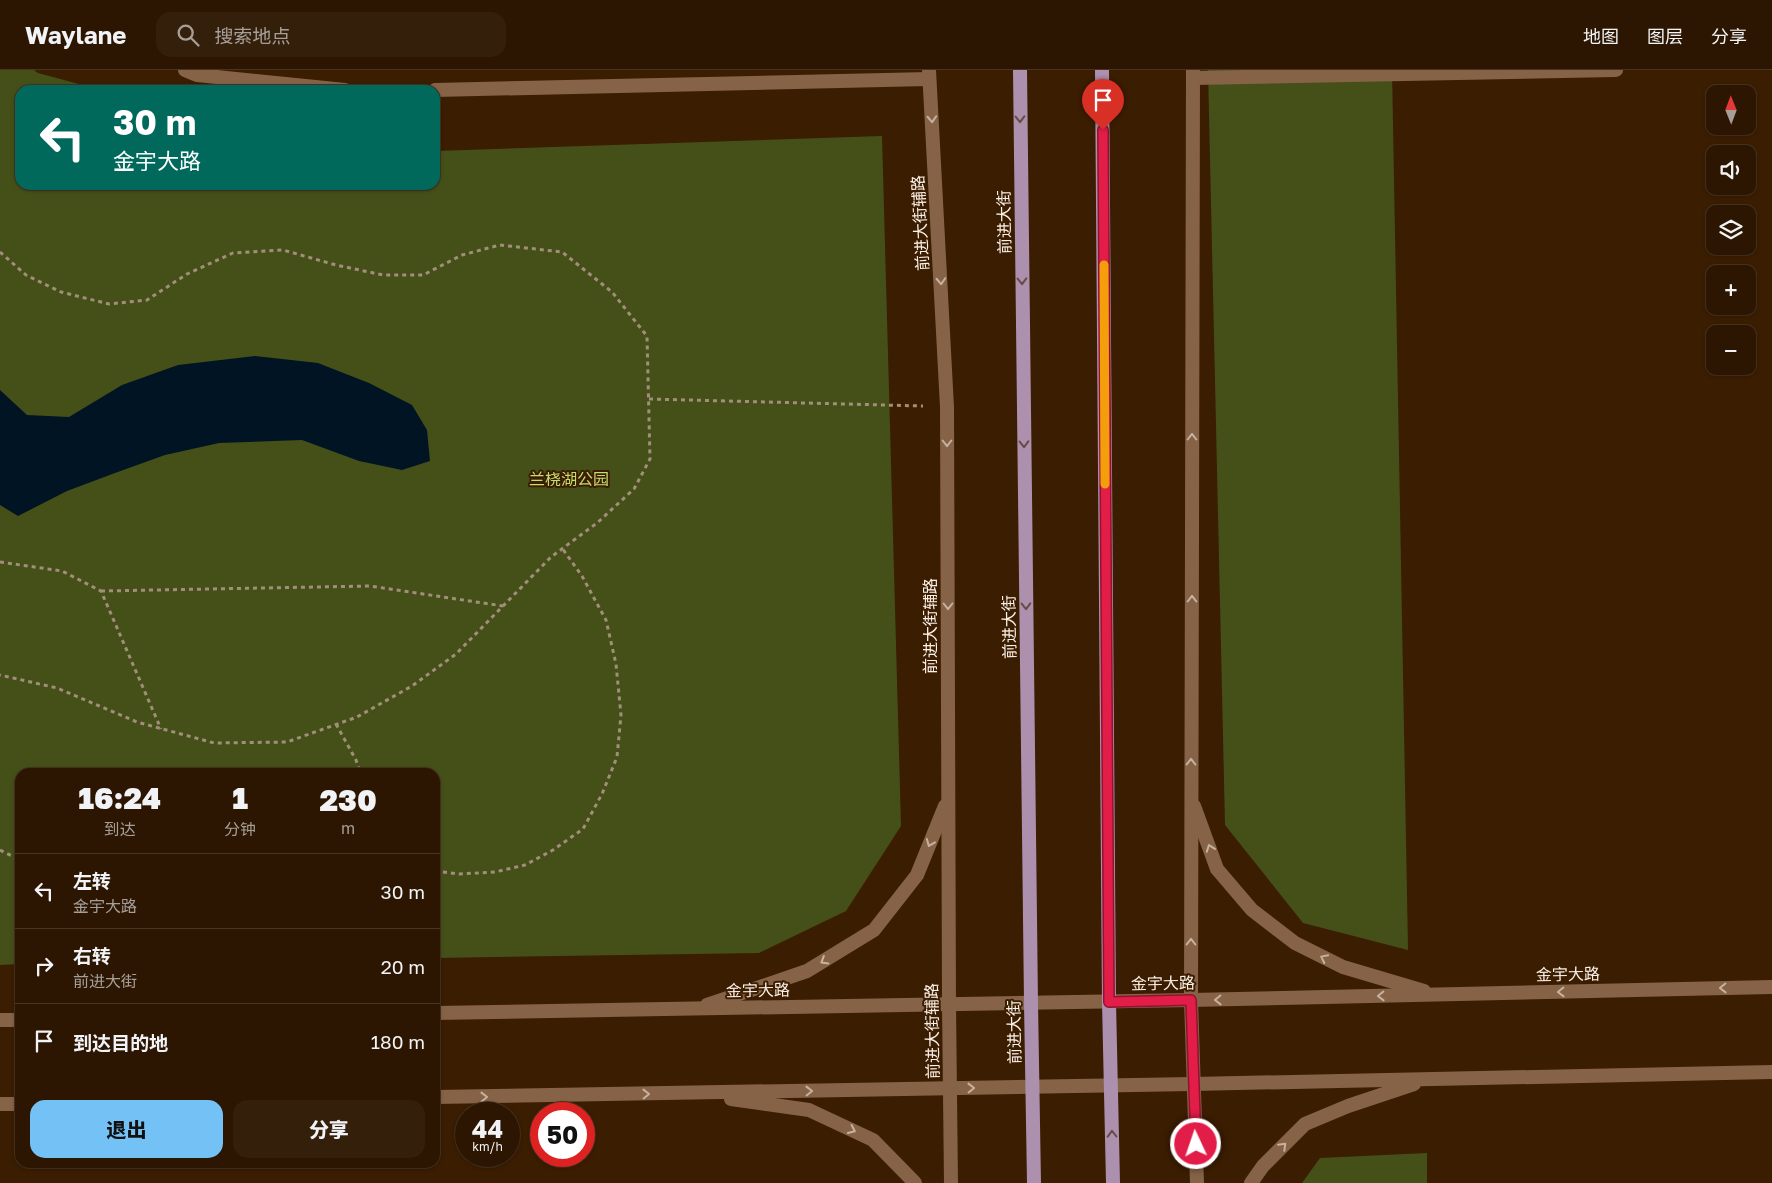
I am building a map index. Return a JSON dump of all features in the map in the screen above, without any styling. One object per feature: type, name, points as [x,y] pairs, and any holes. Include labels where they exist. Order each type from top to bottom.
[{"type":"main road","points":[[185,70],[197,75],[296,85]]},
{"type":"main road","name":"前进大街","points":[[1020,70],[1034,1183]]},
{"type":"main road","points":[[1102,70],[1109,1002],[1113,1183]]},
{"type":"main road","points":[[1197,1183],[1191,1000],[1193,74],[1616,70]]},
{"type":"main road","points":[[440,90],[929,74]]},
{"type":"main road","name":"前进大街辅路","points":[[929,74],[948,407],[948,798],[951,1183]]},
{"type":"main road","points":[[1191,797],[1217,869],[1252,910],[1294,943],[1343,967],[1436,994]]},
{"type":"main road","points":[[694,1009],[807,971],[874,930],[917,875],[948,798]]},
{"type":"main road","name":"金宇大路","points":[[440,1013],[1109,1002],[1772,987]]},
{"type":"main road","points":[[0,1020],[15,1020]]},
{"type":"main road","points":[[440,1097],[1111,1086],[1772,1072]]},
{"type":"main road","points":[[1251,1183],[1263,1166],[1305,1124],[1348,1106],[1429,1079]]},
{"type":"main road","points":[[686,1093],[809,1110],[873,1140],[915,1183]]},
{"type":"main road","points":[[0,1104],[15,1104]]},
{"type":"path","points":[[0,252],[26,275],[61,292],[109,304],[147,300],[187,274],[233,253],[283,250],[336,266],[383,275],[423,275],[462,255],[500,244],[562,252],[612,292],[648,336],[650,458],[634,489],[597,523],[551,557],[456,654],[412,686],[357,717],[287,742],[214,743],[137,722],[57,688],[0,674]]},
{"type":"path","points":[[648,399],[948,407]]},
{"type":"path","points":[[440,872],[459,874],[494,872],[525,865],[553,850],[583,828],[602,794],[617,757],[620,715],[614,655],[606,620],[582,576],[562,548]]},
{"type":"path","points":[[0,562],[62,572],[101,590],[370,586],[503,606]]},
{"type":"path","points":[[101,590],[161,729]]},
{"type":"path","points":[[336,724],[359,768]]},
{"type":"path","points":[[0,850],[15,858]]},
{"type":"green space","name":"兰桡湖公园","points":[[0,70],[34,70],[38,73],[82,85],[15,85],[15,190],[440,190],[440,151],[882,136],[901,826],[846,911],[759,953],[440,958],[440,768],[15,768],[15,964],[0,965]]},
{"type":"green space","points":[[1208,70],[1392,70],[1408,950],[1303,923],[1225,825]]},
{"type":"green space","points":[[1427,1153],[1427,1183],[1302,1183],[1320,1158]]},
{"type":"water","points":[[255,356],[318,363],[369,383],[412,405],[427,430],[430,461],[402,470],[359,461],[302,440],[219,443],[165,455],[115,473],[67,491],[18,516],[0,505],[0,390],[27,415],[69,417],[122,385],[178,365]]},
{"type":"slow traffic","points":[[1104,265],[1105,484]]},
{"type":"route","points":[[1103,130],[1109,1002],[1191,1000],[1196,1144]]}]
